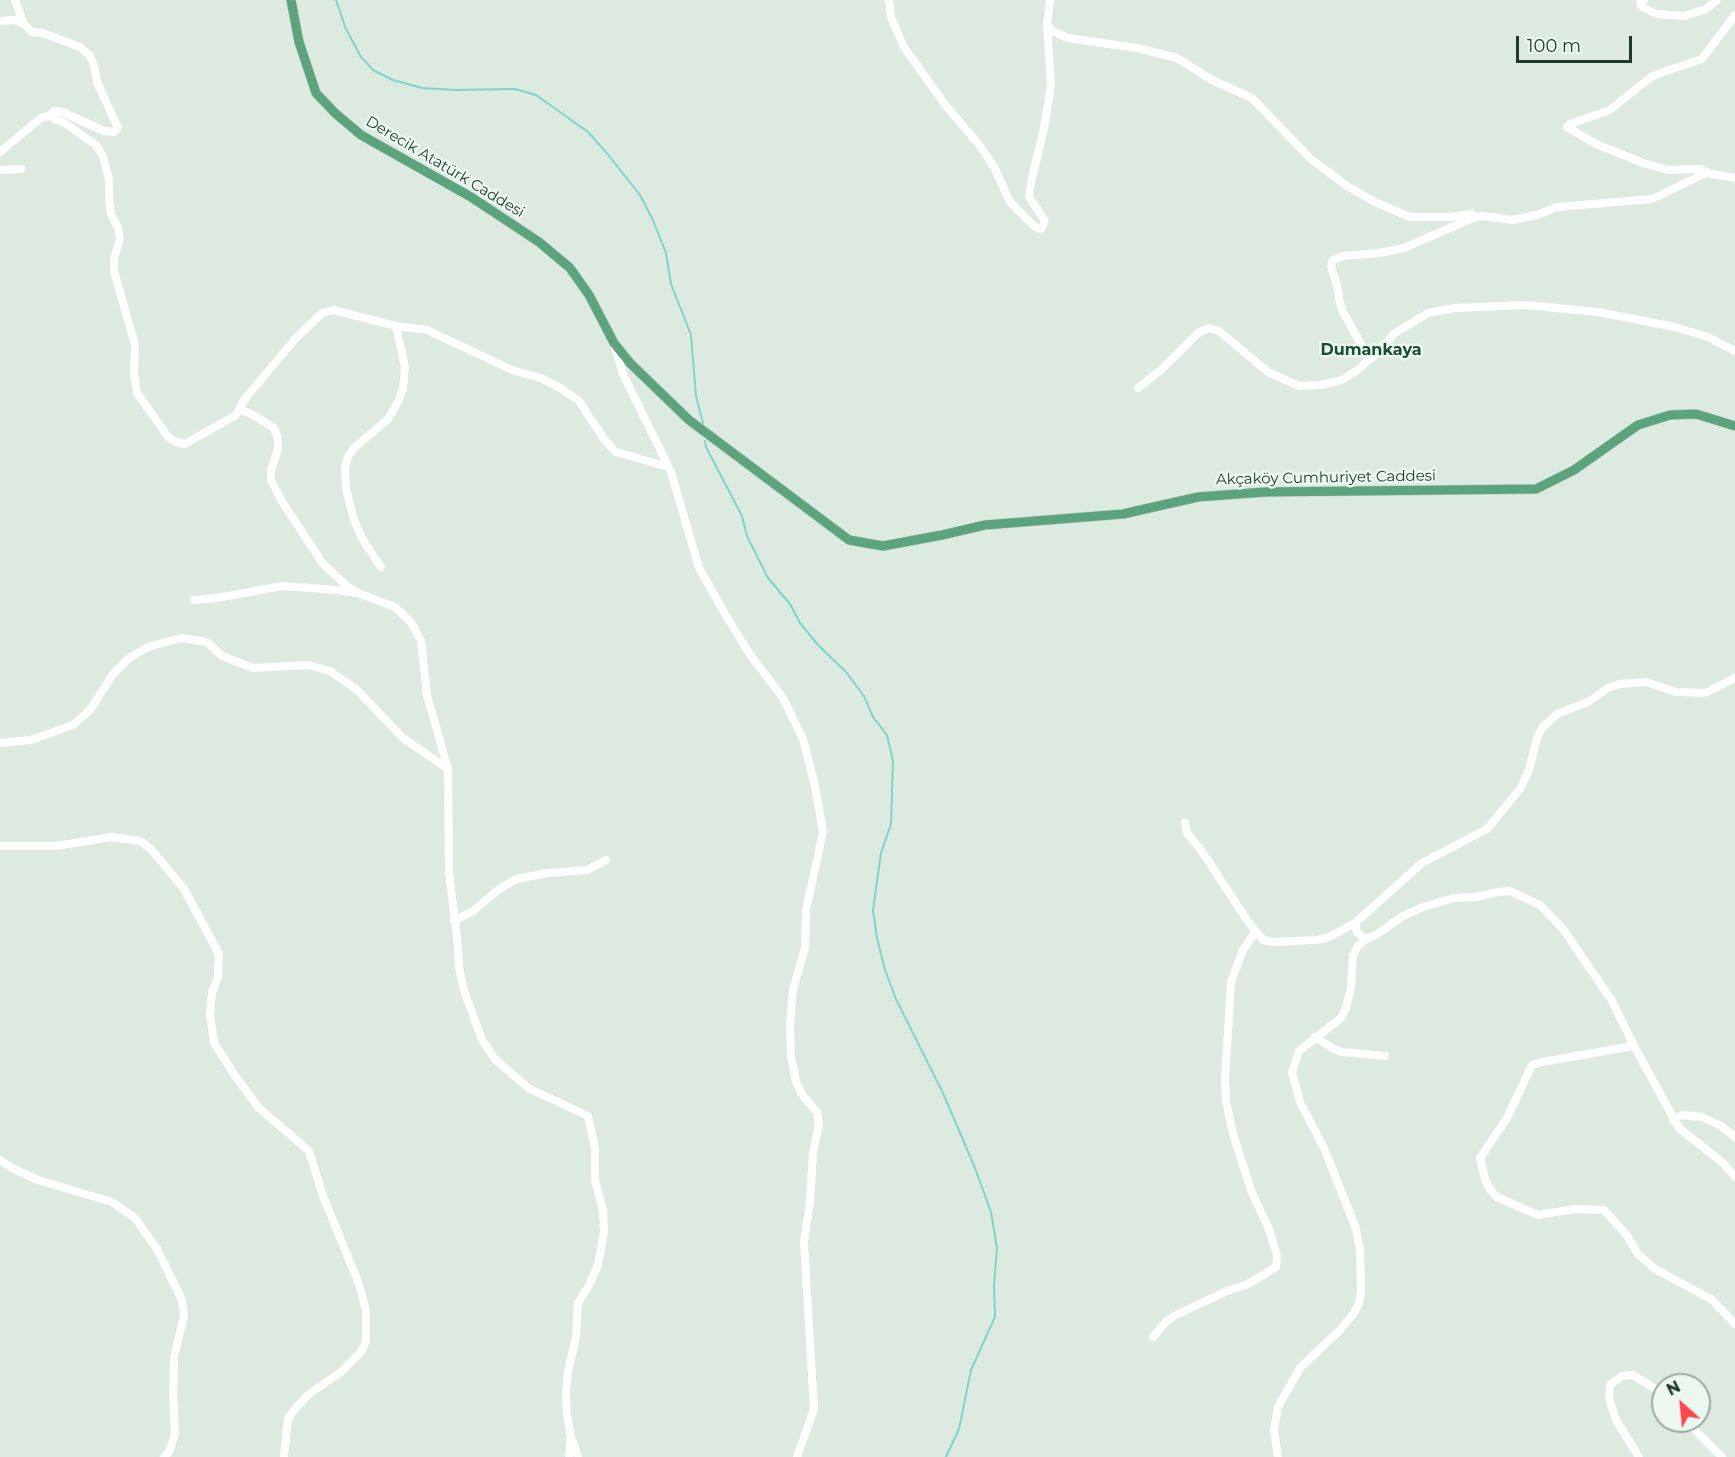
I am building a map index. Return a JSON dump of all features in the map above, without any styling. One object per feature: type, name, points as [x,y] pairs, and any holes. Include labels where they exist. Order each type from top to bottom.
[{"type":"main road","name":"Derecik Atatürk Caddesi","points":[[291,0],[299,42],[316,93],[334,113],[361,135],[471,197],[539,242],[570,268],[590,295],[614,343]]},
{"type":"main road","name":"Akçaköy Cumhuriyet Caddesi","points":[[614,343],[630,363],[689,420],[774,485],[849,540],[883,546],[942,536],[985,525],[1123,514],[1198,497],[1265,492],[1536,489],[1574,470],[1638,425],[1670,414],[1696,414],[1735,426]]},
{"type":"street","points":[[15,0],[24,24]]},
{"type":"street","points":[[889,0],[891,17],[904,47],[946,106],[981,147],[995,169],[1010,202],[1035,227],[1041,229],[1045,221],[1029,197],[1052,86],[1047,24],[1050,0]]},
{"type":"street","points":[[1644,0],[1640,3],[1642,7],[1657,14],[1684,16],[1706,9],[1717,0]]},
{"type":"street","points":[[1711,174],[1700,169],[1668,171],[1643,163],[1596,144],[1567,127],[1610,110],[1651,77],[1702,59],[1735,15]]},
{"type":"street","points":[[0,21],[14,20],[24,24],[32,32],[43,33],[80,47],[90,56],[97,82],[118,128],[114,132],[104,131],[62,112],[54,111],[53,115],[33,123],[0,152]]},
{"type":"street","points":[[1047,24],[1052,31],[1068,38],[1137,48],[1177,58],[1212,80],[1252,98],[1311,159],[1347,186],[1399,213],[1410,217],[1449,217],[1466,214],[1472,214],[1475,217]]},
{"type":"street","points":[[53,115],[54,119],[63,122],[96,145],[103,156],[109,180],[110,207],[120,239],[114,258],[114,271],[135,345],[134,374],[137,393],[169,438],[185,444],[236,415],[244,400],[296,338],[322,313],[333,309],[396,326],[427,330],[512,370],[541,378],[579,401],[604,439],[616,452],[668,467]]},
{"type":"street","points":[[0,170],[21,169]]},
{"type":"street","points":[[1369,358],[1342,312],[1335,274],[1331,266],[1333,260],[1343,256],[1404,248],[1475,217],[1512,220],[1537,215],[1557,207],[1652,199],[1706,173],[1735,178]]},
{"type":"street","points":[[1138,388],[1161,370],[1198,333],[1209,328],[1219,331],[1268,372],[1299,386],[1321,386],[1342,380],[1359,369],[1395,333],[1428,313],[1455,308],[1526,305],[1598,312],[1675,327],[1708,337],[1735,351]]},
{"type":"street","points":[[381,567],[363,540],[354,520],[346,489],[345,467],[354,448],[388,419],[399,400],[405,368],[396,326]]},
{"type":"street","points":[[614,343],[623,374],[668,467],[699,568],[751,656],[783,698],[803,739],[815,786],[823,832],[806,910],[805,948],[793,989],[790,1024],[791,1056],[796,1082],[803,1096],[817,1112],[819,1124],[813,1153],[810,1202],[804,1242],[814,1409],[797,1457]]},
{"type":"street","points":[[239,409],[274,428],[278,438],[278,449],[271,470],[271,480],[281,500],[322,564],[358,593],[395,607],[411,622],[421,641],[427,695],[448,769],[449,872],[460,979],[488,1051],[528,1088],[588,1116],[595,1148],[595,1180],[603,1211],[604,1232],[594,1275],[578,1303],[576,1337],[568,1371],[567,1415],[578,1457]]},
{"type":"street","points":[[194,600],[282,586],[358,593]]},
{"type":"street","points":[[0,743],[32,740],[73,725],[90,710],[113,674],[129,658],[148,647],[181,638],[207,642],[222,656],[253,668],[309,665],[330,671],[357,690],[403,738],[448,769]]},
{"type":"street","points":[[1185,823],[1187,833],[1208,860],[1255,932],[1263,940],[1273,942],[1327,938],[1355,922],[1422,863],[1486,829],[1520,789],[1529,770],[1537,738],[1542,728],[1557,714],[1588,702],[1608,688],[1620,684],[1646,682],[1676,692],[1705,693],[1735,678]]},
{"type":"street","points":[[0,846],[56,846],[112,837],[140,842],[151,849],[184,889],[219,954],[218,977],[212,992],[210,1015],[214,1043],[260,1108],[309,1151],[323,1196],[359,1284],[366,1311],[366,1342],[345,1369],[309,1394],[294,1410],[288,1419],[284,1457]]},
{"type":"street","points":[[454,921],[473,911],[498,890],[516,879],[548,873],[587,870],[606,860]]},
{"type":"street","points":[[1278,1457],[1274,1430],[1278,1407],[1300,1368],[1340,1330],[1354,1313],[1360,1292],[1361,1261],[1356,1229],[1324,1148],[1300,1102],[1292,1072],[1294,1061],[1299,1051],[1341,1018],[1351,987],[1353,955],[1358,946],[1403,916],[1423,907],[1454,898],[1510,891],[1540,905],[1556,921],[1612,1001],[1673,1120],[1687,1136],[1723,1163],[1735,1177]]},
{"type":"street","points":[[1355,922],[1357,933],[1366,939]]},
{"type":"street","points":[[1153,1337],[1167,1321],[1176,1315],[1227,1291],[1248,1284],[1276,1267],[1277,1256],[1269,1229],[1252,1193],[1233,1134],[1225,1079],[1231,982],[1243,950],[1255,932]]},
{"type":"street","points":[[1315,1037],[1342,1052],[1385,1056]]},
{"type":"street","points":[[1634,1046],[1532,1065],[1507,1118],[1480,1158],[1485,1179],[1497,1197],[1538,1215],[1575,1209],[1604,1210],[1626,1234],[1638,1254],[1655,1269],[1711,1299],[1735,1324]]},
{"type":"street","points":[[1673,1120],[1682,1115],[1702,1117],[1735,1137]]},
{"type":"street","points":[[0,1160],[38,1180],[112,1202],[135,1218],[157,1249],[182,1300],[184,1316],[174,1358],[175,1434],[169,1452],[164,1457]]},
{"type":"street","points":[[1639,1457],[1617,1422],[1609,1400],[1610,1385],[1622,1376],[1633,1374],[1651,1386]]},
{"type":"street","points":[[1698,1433],[1722,1457]]},
{"type":"street","points":[[568,1457],[571,1437]]},
{"type":"waterway","points":[[336,0],[346,29],[361,57],[373,70],[393,80],[422,88],[515,89],[536,95],[588,132],[605,151],[640,195],[666,253],[671,284],[691,335],[696,396],[703,423]]},
{"type":"waterway","points":[[705,441],[742,516],[747,536],[768,578],[790,604],[800,623],[818,645],[846,672],[864,696],[873,717],[887,735],[893,761],[891,824],[881,853],[873,910],[877,938],[885,970],[896,999],[943,1093],[975,1168],[991,1212],[997,1248],[994,1285],[995,1317],[971,1370],[959,1429],[946,1457]]},
{"type":"district","name":"Dumankaya","points":[[1371,350]]}]
